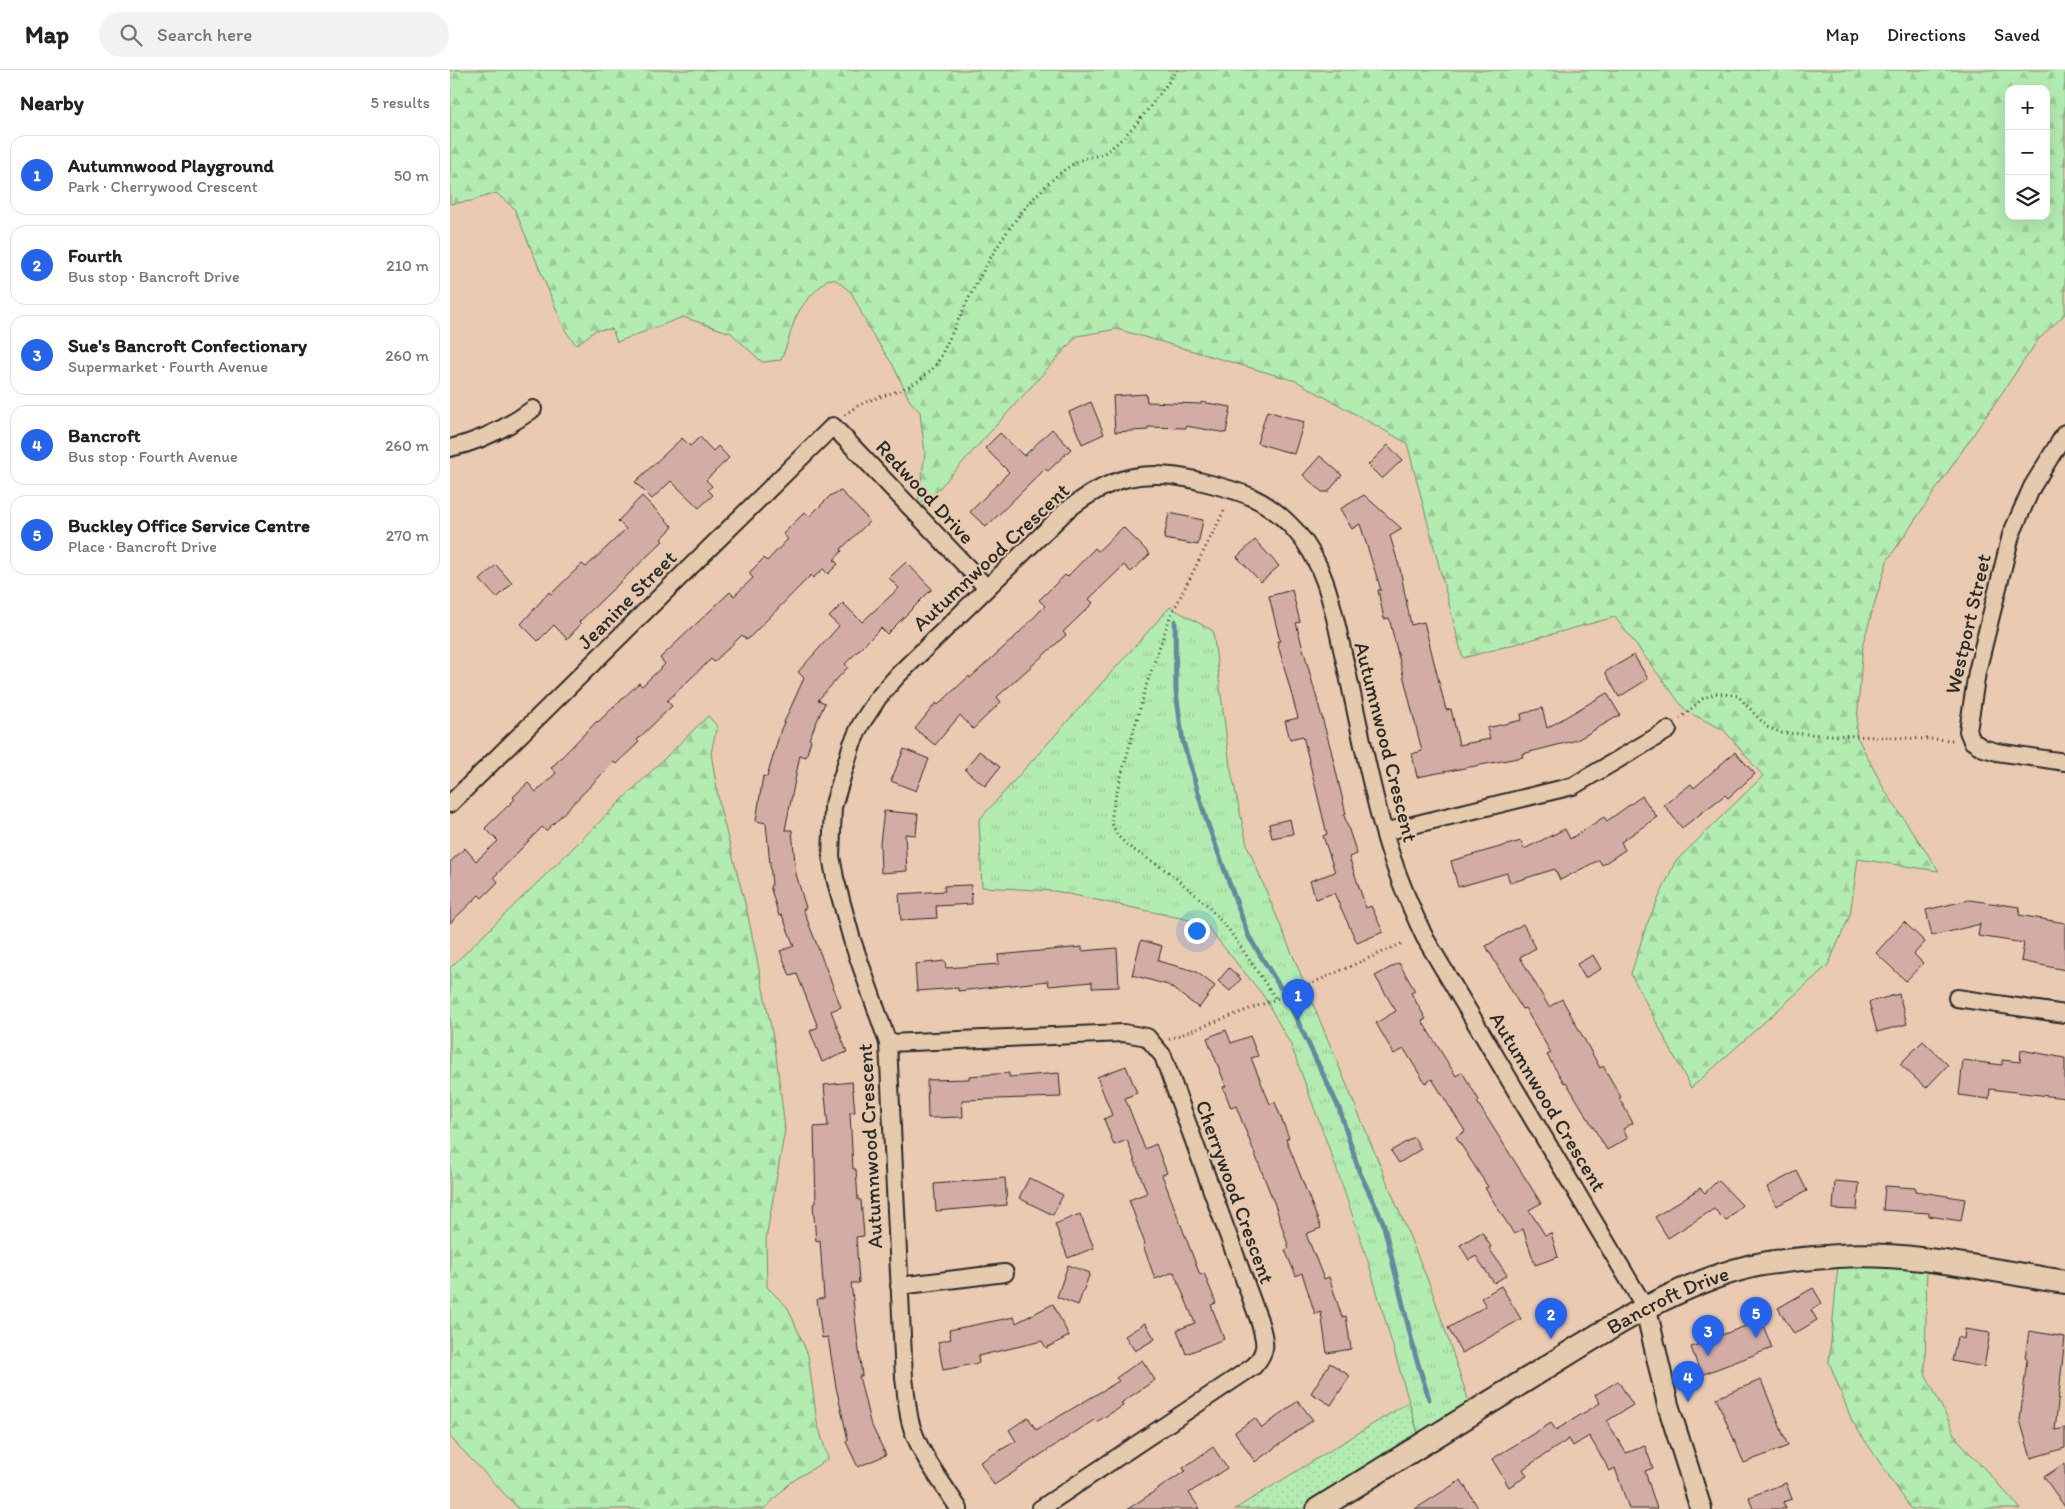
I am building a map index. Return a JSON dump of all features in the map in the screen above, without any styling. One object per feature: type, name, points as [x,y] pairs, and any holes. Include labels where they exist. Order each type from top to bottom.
[{"type":"main road","name":"Bancroft Drive","points":[[1318,1509],[1613,1326],[1694,1286],[1753,1266],[1839,1256],[1900,1257],[2065,1282]]},
{"type":"street","points":[[450,448],[477,442],[494,434],[533,409]]},
{"type":"street","name":"Redwood Drive","points":[[833,426],[987,588]]},
{"type":"street","name":"Jeanine Street","points":[[451,800],[833,426]]},
{"type":"street","name":"Westport Street","points":[[1972,741],[1968,731],[1976,672],[2011,535],[2032,487],[2065,433]]},
{"type":"street","name":"Autumnwood Crescent","points":[[958,1509],[930,1462],[911,1422],[904,1378],[888,1043],[852,940],[835,878],[831,856],[833,807],[852,744],[861,724],[878,698],[898,675],[1066,511],[1083,497],[1125,478],[1147,474],[1168,474],[1243,492],[1261,501],[1295,530],[1316,559],[1323,577],[1384,832],[1403,887],[1425,938],[1646,1309]]},
{"type":"street","points":[[1384,832],[1498,806],[1573,786],[1668,730]]},
{"type":"street","points":[[1972,741],[1983,748],[1997,752],[2065,762]]},
{"type":"street","points":[[1957,998],[2065,1014]]},
{"type":"street","points":[[888,1043],[1124,1033],[1147,1038],[1155,1045]]},
{"type":"street","name":"Cherrywood Crescent","points":[[1040,1509],[1254,1366],[1263,1355],[1265,1347],[1259,1320],[1163,1056],[1155,1045]]},
{"type":"street","points":[[899,1286],[1005,1273]]},
{"type":"street","points":[[1646,1309],[1668,1405],[1701,1509]]},
{"type":"path","points":[[833,426],[856,406],[908,387],[922,379],[937,364],[1002,235],[1052,180],[1078,162],[1104,152],[1121,138],[1156,100],[1177,70]]},
{"type":"path","points":[[1224,511],[1170,617],[1146,683],[1115,798],[1112,821],[1117,835],[1128,846],[1170,873],[1205,903],[1229,930],[1276,999]]},
{"type":"path","points":[[1668,730],[1702,699],[1716,693],[1738,696],[1767,727],[1782,733],[1972,741]]},
{"type":"path","points":[[1155,1045],[1276,999],[1403,943]]},
{"type":"green space","points":[[450,70],[2065,70],[2065,314],[2038,340],[1887,561],[1863,643],[1856,735],[1885,791],[1939,871],[1858,859],[1850,915],[1828,965],[1691,1088],[1631,974],[1646,926],[1675,862],[1763,776],[1724,730],[1686,711],[1615,617],[1463,658],[1407,443],[1296,381],[1117,329],[1077,336],[916,514],[925,454],[920,412],[910,401],[893,365],[871,332],[851,292],[836,280],[828,279],[805,302],[795,319],[781,360],[762,362],[731,333],[683,317],[617,342],[612,329],[596,330],[576,345],[565,330],[514,208],[496,193],[471,201],[450,204]]},
{"type":"green space","points":[[1170,607],[1213,631],[1230,766],[1247,845],[1431,1288],[1472,1411],[1421,1443],[1368,1261],[1337,1170],[1291,1045],[1263,995],[1204,923],[1055,891],[982,887],[979,820]]},
{"type":"green space","points":[[708,716],[717,726],[711,753],[720,808],[747,911],[775,1047],[785,1129],[766,1239],[767,1287],[788,1308],[808,1355],[817,1422],[828,1459],[791,1482],[764,1509],[519,1509],[450,1437],[450,968]]},
{"type":"green space","points":[[1839,1255],[1927,1260],[1925,1373],[1958,1440],[2021,1509],[1911,1509],[1852,1421],[1829,1362]]},
{"type":"green space","points":[[1409,1402],[1421,1443],[1314,1509],[1235,1509]]},
{"type":"building","points":[[1146,394],[1147,402],[1201,404],[1201,402],[1231,407],[1226,433],[1186,426],[1186,428],[1148,427],[1148,430],[1115,432],[1113,396]]},
{"type":"building","points":[[1091,402],[1104,434],[1082,444],[1069,412]]},
{"type":"building","points":[[1267,411],[1304,422],[1294,454],[1257,443]]},
{"type":"building","points":[[1052,429],[1071,449],[1048,471],[1045,469],[986,527],[970,512],[1009,472],[985,448],[1000,433],[1024,456]]},
{"type":"building","points":[[700,437],[713,451],[718,446],[729,458],[706,480],[712,486],[708,490],[713,495],[699,508],[671,481],[652,499],[635,482],[682,438],[690,446]]},
{"type":"building","points":[[1388,445],[1402,460],[1382,479],[1368,465]]},
{"type":"building","points":[[1320,456],[1342,475],[1328,492],[1322,492],[1303,475]]},
{"type":"building","points":[[841,491],[870,521],[841,549],[842,551],[834,560],[838,564],[828,574],[823,569],[813,578],[811,575],[747,640],[742,635],[714,662],[711,659],[667,701],[672,706],[637,740],[639,742],[616,764],[614,762],[546,831],[542,827],[494,877],[498,882],[482,898],[479,895],[450,923],[450,862],[465,848],[476,861],[498,841],[485,828],[515,799],[513,797],[528,783],[536,792],[556,773],[551,768],[597,721],[639,683],[642,686],[665,664],[660,658],[730,592],[734,596],[753,578],[749,573],[764,558],[767,561],[788,539],[783,534],[805,512],[809,517],[831,495]]},
{"type":"building","points":[[1364,495],[1402,529],[1390,536],[1400,569],[1411,625],[1424,622],[1446,710],[1451,709],[1459,745],[1490,739],[1487,728],[1522,720],[1521,714],[1542,708],[1547,728],[1607,693],[1620,715],[1577,740],[1522,754],[1523,757],[1417,777],[1412,754],[1422,751],[1389,618],[1384,619],[1378,590],[1381,590],[1360,524],[1352,529],[1340,509]]},
{"type":"building","points":[[642,496],[673,527],[661,539],[663,541],[579,622],[581,624],[567,639],[554,625],[538,641],[521,624],[549,592],[551,594],[582,564],[586,567],[626,529],[618,521]]},
{"type":"building","points":[[1169,513],[1203,520],[1198,545],[1164,539]]},
{"type":"building","points":[[1123,527],[1150,554],[1131,572],[1124,565],[1089,599],[1093,603],[1063,632],[1066,635],[997,697],[1001,702],[973,729],[960,715],[935,745],[915,729],[936,703],[938,705],[969,676],[970,678],[1015,637],[1045,606],[1039,600],[1065,575],[1067,577],[1095,548],[1098,551]]},
{"type":"building","points":[[1255,540],[1279,566],[1261,582],[1237,557]]},
{"type":"building","points":[[906,562],[932,589],[887,634],[881,628],[845,664],[848,667],[818,700],[825,703],[809,739],[811,740],[806,757],[800,755],[785,830],[792,830],[796,874],[806,908],[803,909],[841,1007],[831,1011],[847,1052],[822,1062],[810,1031],[818,1027],[797,974],[790,976],[780,951],[794,946],[782,915],[779,916],[770,886],[772,885],[766,823],[756,821],[763,776],[767,777],[781,729],[804,678],[798,672],[839,626],[829,617],[843,603],[862,622],[899,588],[889,578]]},
{"type":"building","points":[[496,565],[512,583],[497,598],[480,580]]},
{"type":"building","points":[[1292,590],[1300,622],[1296,623],[1331,750],[1346,814],[1344,815],[1357,854],[1349,857],[1366,908],[1371,906],[1383,932],[1357,943],[1334,893],[1316,899],[1310,881],[1335,872],[1323,836],[1327,834],[1303,736],[1290,739],[1285,721],[1298,718],[1277,641],[1280,641],[1269,596]]},
{"type":"building","points":[[1634,655],[1648,679],[1619,697],[1605,672]]},
{"type":"building","points":[[904,749],[929,759],[916,791],[891,781]]},
{"type":"building","points":[[979,751],[1000,767],[985,786],[965,770]]},
{"type":"building","points":[[1735,752],[1755,774],[1728,798],[1725,795],[1682,828],[1664,805],[1691,784],[1694,788]]},
{"type":"building","points":[[1642,796],[1657,817],[1621,842],[1625,850],[1602,865],[1599,860],[1560,880],[1555,869],[1510,883],[1507,873],[1458,887],[1451,861],[1521,841],[1524,849],[1565,829],[1570,839],[1604,817],[1607,821]]},
{"type":"building","points":[[884,811],[918,814],[916,835],[905,834],[907,871],[881,873],[880,843]]},
{"type":"building","points":[[1290,819],[1293,834],[1272,838],[1269,824]]},
{"type":"building","points":[[971,885],[972,904],[936,906],[937,918],[901,920],[899,894],[945,891],[944,886]]},
{"type":"building","points":[[1969,900],[2020,907],[2019,915],[2065,923],[2065,970],[2021,961],[2024,943],[1978,936],[1980,924],[1932,936],[1926,910]]},
{"type":"building","points":[[1904,922],[1925,942],[1914,954],[1923,963],[1906,981],[1876,953]]},
{"type":"building","points":[[1523,924],[1536,948],[1520,957],[1549,1007],[1562,999],[1600,1068],[1603,1066],[1621,1097],[1619,1098],[1633,1123],[1623,1129],[1628,1138],[1607,1150],[1566,1082],[1564,1083],[1547,1055],[1551,1053],[1525,1008],[1522,1009],[1486,946]]},
{"type":"building","points":[[1141,940],[1162,946],[1158,961],[1195,971],[1215,986],[1199,1008],[1168,985],[1132,975]]},
{"type":"building","points":[[1082,947],[1082,951],[1117,948],[1119,987],[1092,988],[1092,982],[1049,986],[1048,981],[958,991],[958,988],[917,991],[915,964],[945,961],[946,968],[999,964],[998,955]]},
{"type":"building","points":[[1593,955],[1601,969],[1585,978],[1577,964]]},
{"type":"building","points":[[1399,963],[1415,991],[1411,993],[1426,1019],[1422,1021],[1456,1076],[1462,1072],[1479,1100],[1477,1102],[1541,1203],[1529,1210],[1545,1235],[1551,1233],[1558,1257],[1535,1265],[1523,1229],[1514,1234],[1485,1188],[1488,1187],[1456,1137],[1465,1131],[1432,1079],[1425,1083],[1404,1049],[1394,1054],[1376,1023],[1396,1011],[1375,976]]},
{"type":"building","points":[[1229,968],[1241,979],[1230,991],[1218,981]]},
{"type":"building","points":[[1899,994],[1907,1024],[1877,1032],[1869,1002]]},
{"type":"building","points":[[1226,1030],[1231,1043],[1250,1036],[1258,1056],[1251,1058],[1270,1104],[1275,1102],[1289,1138],[1286,1139],[1321,1228],[1306,1234],[1324,1279],[1329,1277],[1342,1317],[1346,1316],[1351,1349],[1327,1353],[1321,1312],[1315,1314],[1302,1273],[1296,1276],[1285,1250],[1289,1248],[1275,1205],[1236,1106],[1231,1108],[1223,1087],[1226,1086],[1207,1038]]},
{"type":"building","points":[[1923,1041],[1948,1065],[1926,1088],[1900,1064]]},
{"type":"building","points":[[2021,1050],[2065,1058],[2065,1098],[1990,1089],[1989,1099],[1959,1095],[1963,1060],[2002,1065],[2002,1060],[2020,1062]]},
{"type":"building","points":[[1126,1066],[1137,1093],[1125,1098],[1145,1149],[1156,1144],[1167,1173],[1162,1175],[1200,1275],[1204,1273],[1216,1303],[1211,1305],[1224,1339],[1186,1354],[1177,1330],[1195,1323],[1174,1272],[1155,1279],[1129,1200],[1147,1193],[1127,1140],[1114,1145],[1104,1119],[1112,1115],[1097,1077]]},
{"type":"building","points":[[1009,1073],[1009,1077],[1059,1073],[1061,1097],[962,1100],[963,1117],[928,1118],[927,1080],[969,1079],[969,1076]]},
{"type":"building","points":[[852,1082],[855,1112],[850,1112],[853,1169],[856,1169],[858,1200],[861,1200],[864,1236],[856,1237],[859,1283],[851,1283],[862,1376],[859,1376],[870,1422],[886,1455],[858,1467],[846,1442],[848,1440],[836,1387],[828,1337],[822,1338],[817,1299],[824,1298],[820,1240],[816,1241],[813,1204],[816,1203],[814,1127],[828,1126],[824,1085]]},
{"type":"building","points":[[1414,1137],[1421,1149],[1399,1163],[1391,1151]]},
{"type":"building","points":[[1797,1171],[1807,1191],[1776,1206],[1767,1187]]},
{"type":"building","points":[[1005,1178],[1007,1205],[936,1211],[934,1184]]},
{"type":"building","points":[[1029,1178],[1063,1195],[1053,1215],[1019,1198]]},
{"type":"building","points":[[1718,1180],[1742,1205],[1726,1221],[1714,1209],[1668,1238],[1655,1217],[1700,1188],[1705,1193]]},
{"type":"building","points":[[1835,1181],[1859,1183],[1857,1210],[1833,1209]]},
{"type":"building","points":[[1885,1186],[1916,1188],[1916,1191],[1965,1199],[1961,1221],[1929,1216],[1929,1213],[1883,1210]]},
{"type":"building","points":[[1080,1214],[1094,1248],[1068,1258],[1055,1224]]},
{"type":"building","points":[[1482,1232],[1491,1247],[1489,1248],[1507,1275],[1494,1283],[1476,1256],[1469,1260],[1460,1245]]},
{"type":"building","points":[[1068,1265],[1090,1273],[1078,1305],[1057,1297]]},
{"type":"building","points":[[1501,1286],[1521,1319],[1462,1353],[1448,1328],[1486,1306],[1481,1298]]},
{"type":"building","points":[[1813,1288],[1822,1303],[1811,1310],[1817,1320],[1794,1334],[1778,1308]]},
{"type":"building","points":[[1053,1304],[1069,1336],[1046,1348],[1042,1341],[978,1356],[979,1363],[943,1370],[938,1342],[951,1339],[949,1330],[1014,1317],[1016,1323]]},
{"type":"building","points":[[1761,1320],[1772,1348],[1701,1375],[1691,1347]]},
{"type":"building","points":[[1145,1323],[1155,1339],[1135,1351],[1125,1336]]},
{"type":"building","points":[[1965,1329],[1990,1333],[1984,1367],[1952,1361],[1957,1337],[1964,1339]]},
{"type":"building","points":[[2029,1331],[2065,1337],[2055,1430],[2065,1428],[2065,1448],[2031,1458],[2020,1420]]},
{"type":"building","points":[[1142,1360],[1155,1380],[1121,1403],[1123,1406],[1096,1422],[1094,1420],[994,1485],[980,1462],[1016,1441],[1009,1430],[1028,1417],[1036,1430],[1119,1381],[1116,1378]]},
{"type":"building","points":[[1330,1363],[1350,1376],[1331,1405],[1311,1393]]},
{"type":"building","points":[[1761,1380],[1788,1446],[1744,1463],[1716,1398]]},
{"type":"building","points":[[1618,1381],[1633,1405],[1607,1421],[1626,1453],[1645,1446],[1653,1468],[1645,1471],[1657,1509],[1629,1509],[1615,1468],[1610,1471],[1589,1436],[1573,1446],[1569,1439],[1523,1469],[1527,1476],[1509,1487],[1492,1459],[1551,1423],[1556,1430],[1600,1403],[1595,1395]]},
{"type":"building","points":[[1298,1401],[1313,1420],[1255,1462],[1235,1432],[1255,1418],[1262,1428]]},
{"type":"building","points":[[1213,1447],[1227,1468],[1189,1493],[1200,1509],[1128,1509],[1185,1471],[1183,1468]]},
{"type":"building","points":[[2065,1463],[2065,1507],[2044,1477]]},
{"type":"building","points":[[1461,1480],[1479,1509],[1415,1509]]},
{"type":"building","points":[[1786,1483],[1792,1499],[1783,1502],[1786,1509],[1753,1509],[1749,1497]]},
{"type":"waterway","points":[[1175,621],[1176,692],[1183,742],[1206,819],[1249,937],[1280,987]]},
{"type":"waterway","points":[[1290,1005],[1339,1108],[1359,1171],[1383,1222],[1415,1354],[1429,1399]]},
{"type":"place","name":"Autumnwood Playground","points":[[1298,1020]]},
{"type":"place","name":"Buckley Office Service Centre","points":[[1756,1338]]},
{"type":"place","name":"Fourth","points":[[1551,1339]]},
{"type":"place","name":"Sue's Bancroft Confectionary","points":[[1708,1356]]},
{"type":"place","name":"Bancroft","points":[[1688,1402]]}]
